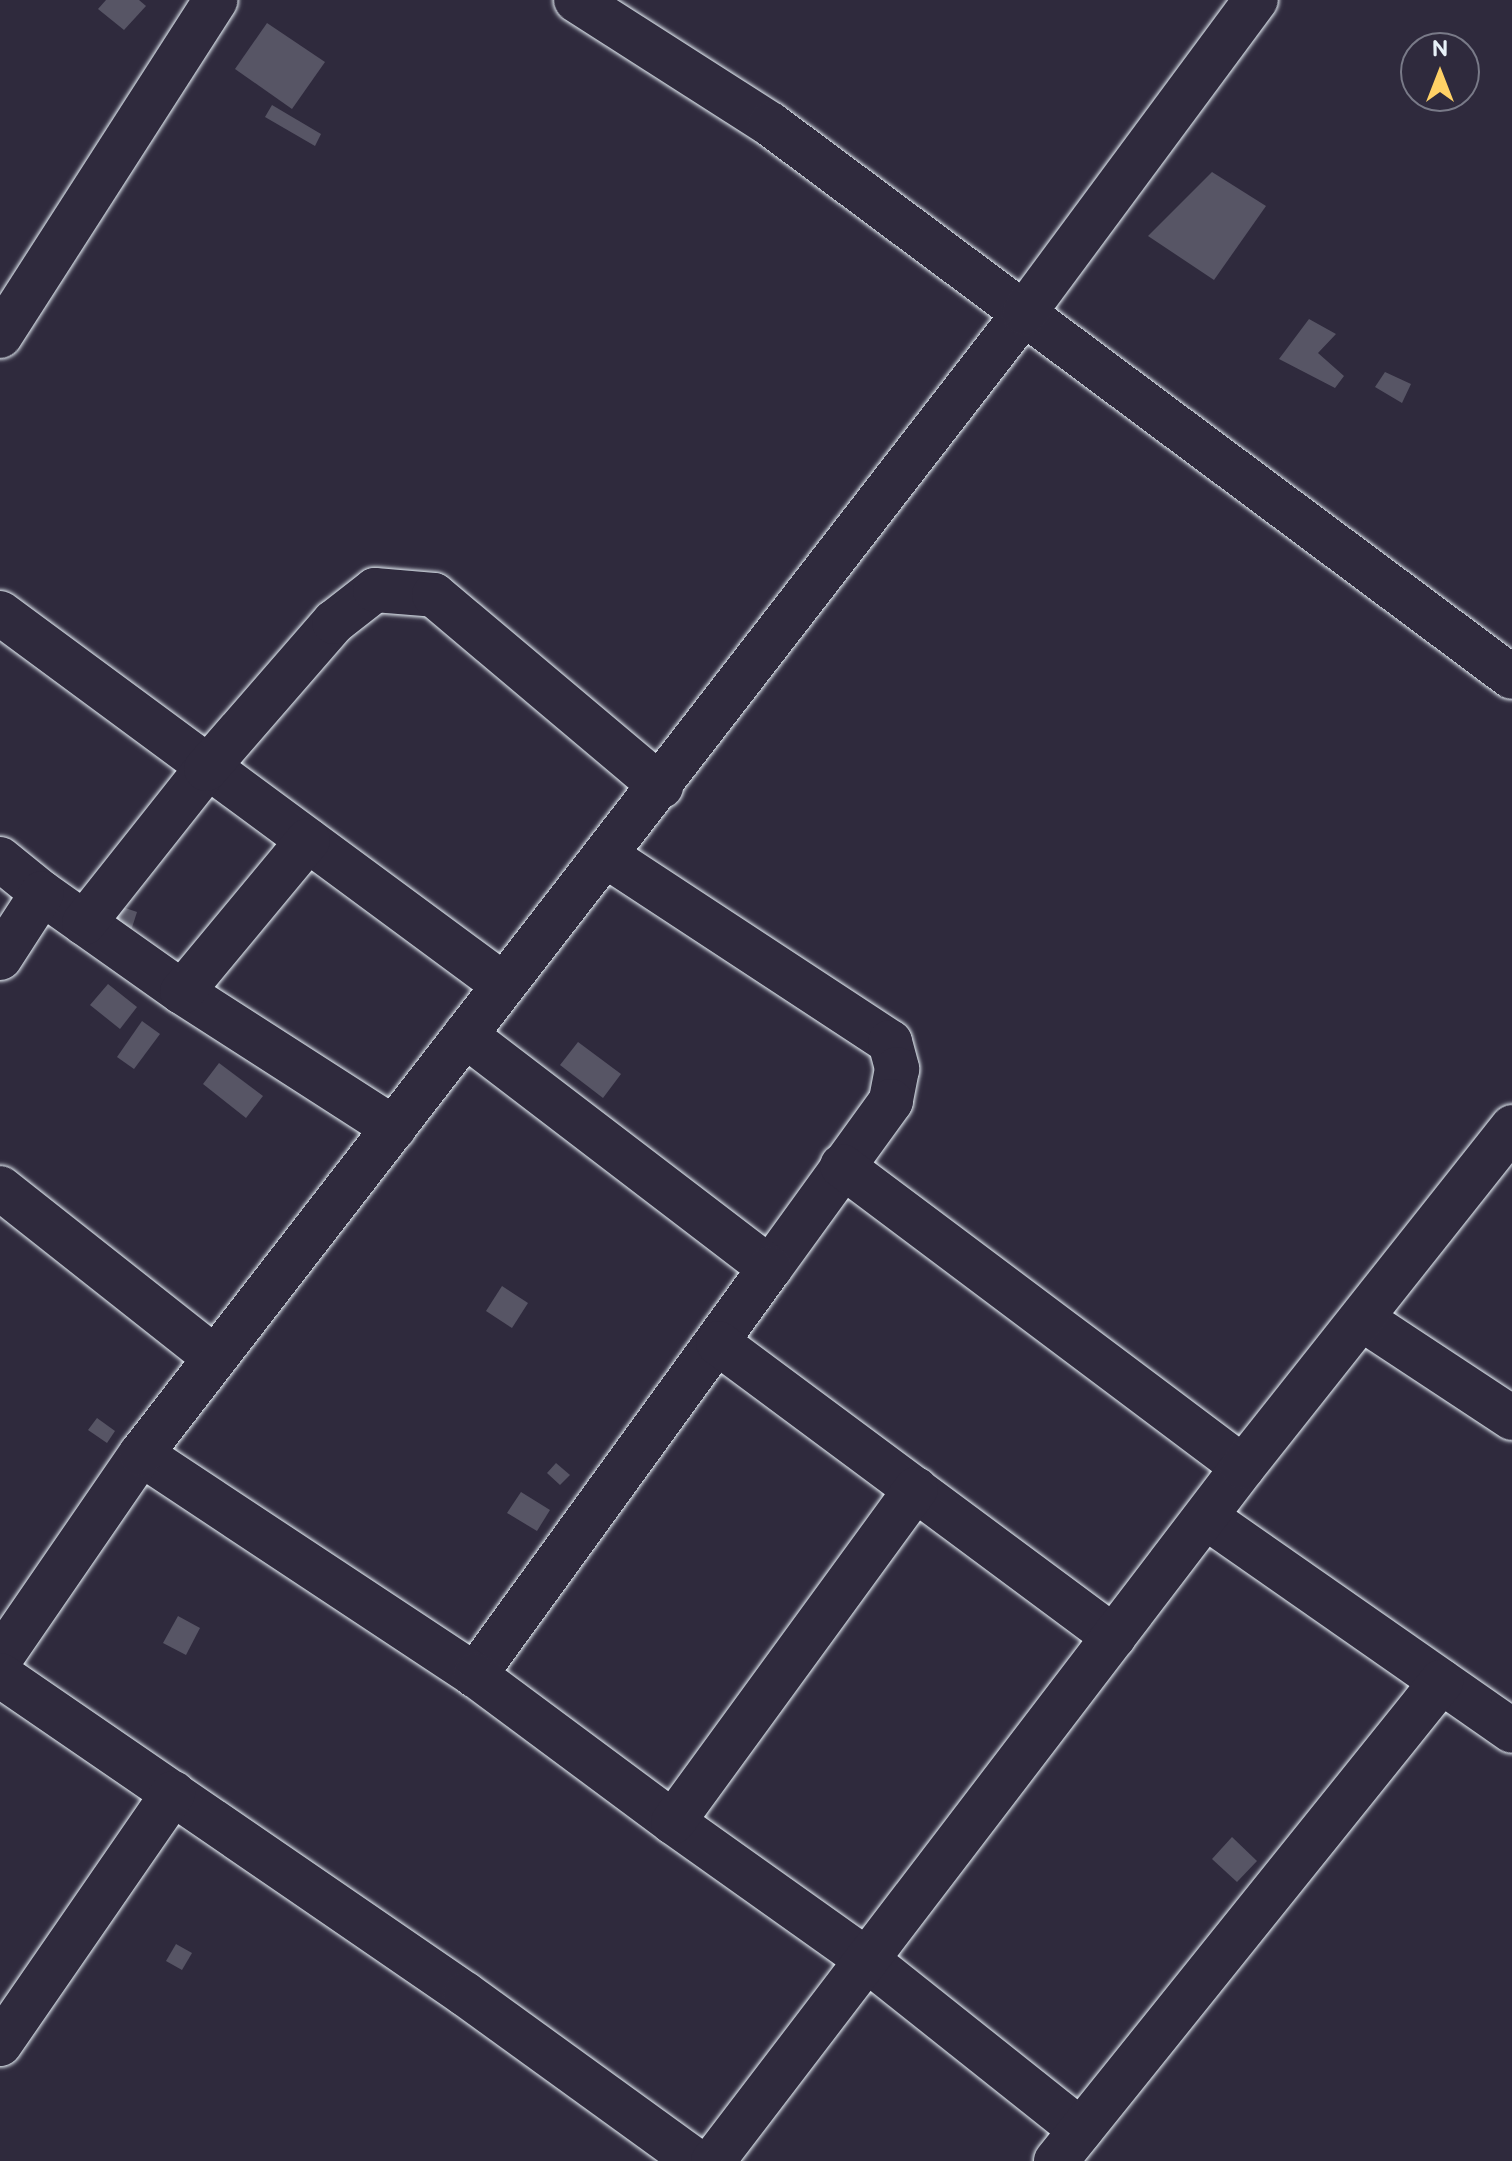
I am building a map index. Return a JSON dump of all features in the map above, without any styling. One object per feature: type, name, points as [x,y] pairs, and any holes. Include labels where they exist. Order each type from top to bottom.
[{"type":"street","points":[[576,0],[770,124],[1512,677]]},
{"type":"street","points":[[0,1659],[141,1454],[661,786],[1024,313],[1256,0]]},
{"type":"street","points":[[0,336],[194,8]]},
{"type":"street","points":[[84,923],[206,769],[334,622],[375,590],[434,595],[661,786]]},
{"type":"street","points":[[0,613],[206,769],[504,985]]},
{"type":"street","points":[[182,992],[308,840]]},
{"type":"street","points":[[475,1675],[891,1101],[897,1069],[890,1042],[605,855]]},
{"type":"street","points":[[0,859],[42,893],[182,992],[394,1128]]},
{"type":"street","points":[[0,958],[42,893]]},
{"type":"street","points":[[465,1035],[770,1268]]},
{"type":"street","points":[[713,2161],[1243,1467],[1362,1319],[1498,1172],[1512,1127]]},
{"type":"street","points":[[842,1166],[1243,1467]]},
{"type":"street","points":[[0,1188],[215,1358]]},
{"type":"street","points":[[1362,1319],[1512,1418]]},
{"type":"street","points":[[718,1343],[1114,1637]]},
{"type":"street","points":[[141,1454],[475,1675],[673,1822],[867,1960],[1069,2145],[1441,1682]]},
{"type":"street","points":[[673,1822],[916,1489]]},
{"type":"street","points":[[1207,1518],[1512,1731]]},
{"type":"street","points":[[0,1675],[465,1994],[696,2161]]},
{"type":"street","points":[[0,2044],[173,1793]]},
{"type":"building","points":[[106,0],[139,0],[146,6],[124,30],[98,9]]},
{"type":"building","points":[[267,23],[325,62],[292,109],[235,69]]},
{"type":"building","points":[[272,105],[321,134],[315,146],[265,117]]},
{"type":"building","points":[[1212,172],[1266,206],[1214,280],[1148,236]]},
{"type":"building","points":[[1309,319],[1336,334],[1318,353],[1344,376],[1335,388],[1279,359]]},
{"type":"building","points":[[1385,372],[1411,384],[1402,403],[1375,387]]},
{"type":"building","points":[[108,902],[137,912],[128,940],[98,930]]},
{"type":"building","points":[[108,984],[137,1007],[120,1029],[90,1005]]},
{"type":"building","points":[[142,1021],[160,1034],[134,1069],[117,1057]]},
{"type":"building","points":[[578,1042],[621,1074],[603,1098],[560,1065]]},
{"type":"building","points":[[219,1063],[263,1096],[246,1118],[203,1084]]},
{"type":"building","points":[[502,1286],[528,1303],[512,1328],[486,1311]]},
{"type":"building","points":[[97,1418],[115,1431],[107,1443],[88,1430]]},
{"type":"building","points":[[556,1463],[570,1475],[560,1485],[547,1473]]},
{"type":"building","points":[[521,1492],[550,1510],[537,1531],[507,1513]]},
{"type":"building","points":[[178,1616],[200,1628],[186,1655],[163,1643]]},
{"type":"building","points":[[1232,1837],[1257,1861],[1237,1882],[1212,1859]]},
{"type":"building","points":[[176,1944],[192,1953],[182,1970],[166,1961]]}]
